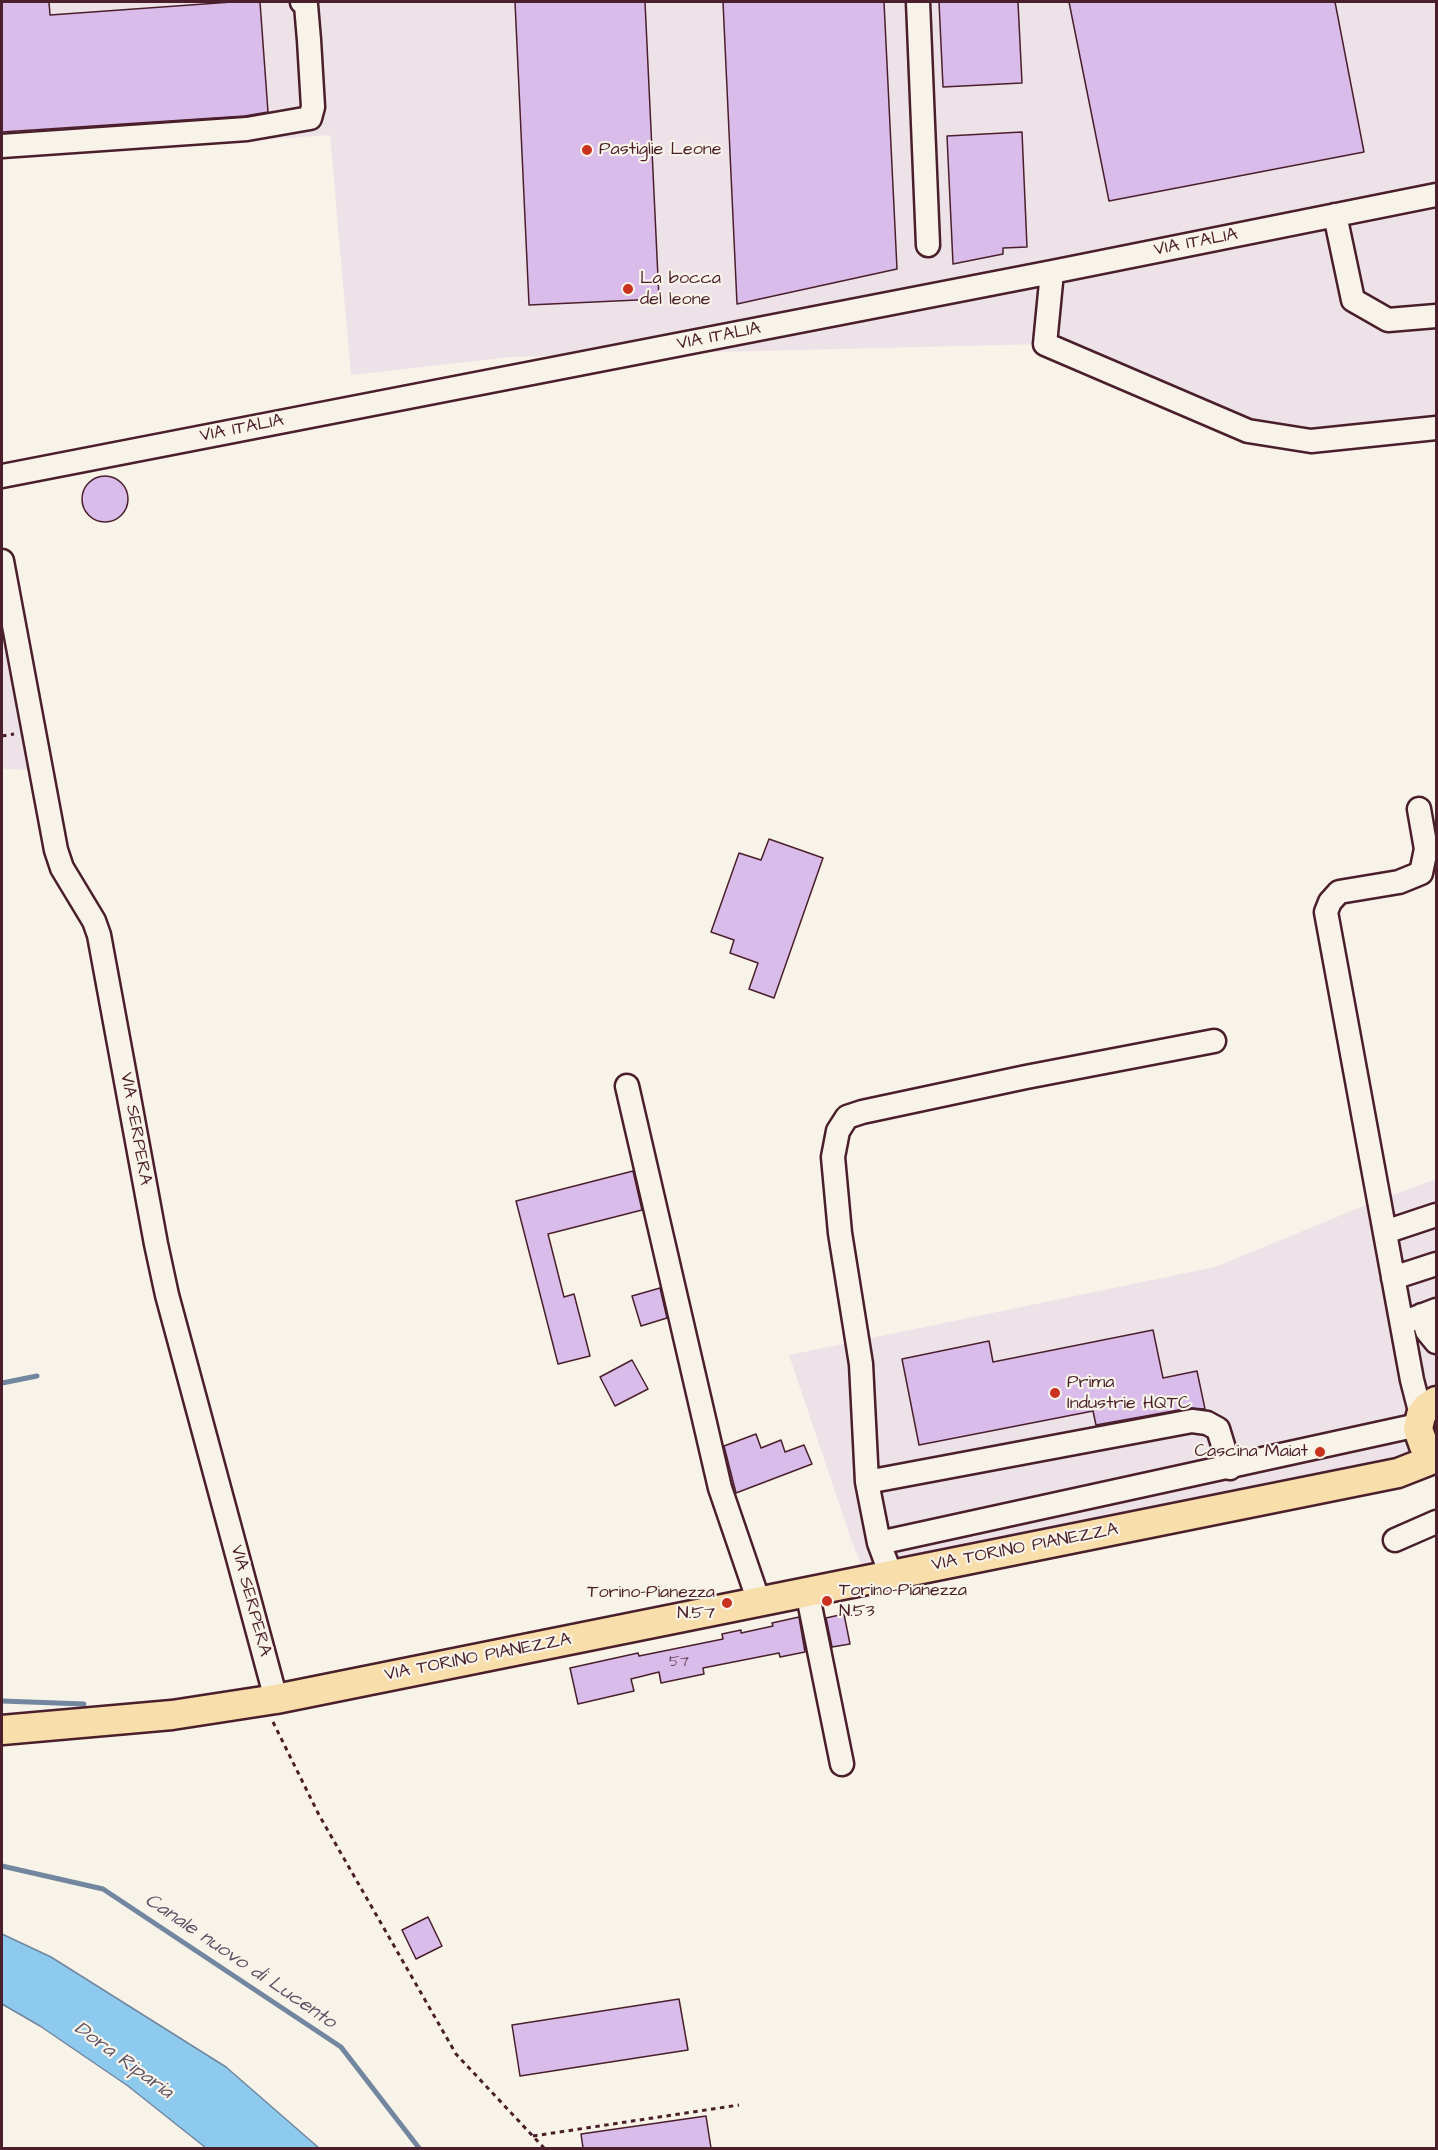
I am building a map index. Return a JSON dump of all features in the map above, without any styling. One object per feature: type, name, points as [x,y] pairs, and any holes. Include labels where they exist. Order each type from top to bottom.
[{"type":"main road","points":[[1426,1413],[1424,1446],[1437,1456]]},
{"type":"main road","points":[[1374,1477],[1409,1444],[1426,1413]]},
{"type":"main road","name":"VIA TORINO PIANEZZA","points":[[2,1730],[172,1716],[269,1700],[1398,1473],[1437,1456]]},
{"type":"street","points":[[2,146],[247,129],[310,118],[313,108],[310,51],[306,5],[302,2]]},
{"type":"street","points":[[918,2],[928,245]]},
{"type":"street","name":"VIA ITALIA","points":[[2,476],[1437,195]]},
{"type":"street","points":[[1335,215],[1353,300],[1388,320],[1437,316]]},
{"type":"street","points":[[1052,272],[1045,344],[1248,431],[1311,441],[1437,428]]},
{"type":"street","name":"VIA SERPERA","points":[[2,561],[56,850],[62,868],[94,921],[99,935],[167,1294],[269,1700]]},
{"type":"street","points":[[1419,809],[1426,849],[1421,873],[1399,882],[1339,892],[1330,902],[1326,912],[1394,1278],[1420,1316],[1427,1331],[1437,1342]]},
{"type":"street","points":[[891,1575],[879,1543],[867,1482],[861,1364],[840,1233],[832,1157],[837,1131],[847,1117],[862,1112],[1026,1077],[1214,1041]]},
{"type":"street","points":[[627,1086],[720,1488],[759,1602]]},
{"type":"street","points":[[1385,1232],[1437,1215]]},
{"type":"street","points":[[1394,1278],[1437,1264]]},
{"type":"street","points":[[879,1543],[1230,1468],[1426,1413],[1412,1380],[1420,1316]]},
{"type":"street","points":[[867,1482],[1192,1421],[1207,1423],[1218,1430],[1230,1468]]},
{"type":"street","points":[[1395,1540],[1437,1522]]},
{"type":"street","points":[[807,1591],[842,1764]]},
{"type":"path","points":[[269,1700],[319,1815],[456,2054],[544,2148]]},
{"type":"path","points":[[533,2136],[739,2105]]},
{"type":"shaded area","points":[[2,2],[1436,2],[1436,428],[1248,431],[1045,344],[511,357],[351,375],[330,135],[2,158]]},
{"type":"shaded area","points":[[2,561],[41,770],[2,769]]},
{"type":"shaded area","points":[[1436,1179],[1436,1455],[864,1571],[852,1542],[789,1355],[1215,1267]]},
{"type":"water","name":"Dora Riparia","points":[[2,1934],[51,1957],[226,2067],[319,2148],[206,2148],[128,2086],[40,2026],[2,2004]]},
{"type":"building","points":[[2,2],[49,2],[50,15],[260,2],[268,112],[245,116],[2,132]]},
{"type":"building","name":"Pastiglie Leone","points":[[515,2],[645,2],[659,299],[529,305]]},
{"type":"building","points":[[723,2],[884,2],[897,269],[737,304]]},
{"type":"building","points":[[939,2],[1018,2],[1022,83],[943,87]]},
{"type":"building","points":[[1069,2],[1335,2],[1364,152],[1109,201]]},
{"type":"building","points":[[1022,132],[1027,247],[1003,248],[1003,254],[953,264],[947,136]]},
{"type":"building","points":[[105,476],[121,483],[128,499],[121,515],[105,522],[89,515],[82,499],[89,483]]},
{"type":"building","points":[[769,839],[823,858],[774,998],[749,989],[758,963],[730,953],[734,940],[711,932],[739,853],[761,860]]},
{"type":"building","points":[[633,1171],[642,1210],[548,1234],[564,1297],[574,1294],[590,1356],[558,1364],[516,1201]]},
{"type":"building","points":[[660,1288],[667,1318],[641,1326],[632,1296]]},
{"type":"building","name":"Prima Industrie HQTC","points":[[1153,1330],[1163,1378],[1197,1371],[1205,1409],[1190,1408],[1096,1425],[1093,1411],[919,1445],[902,1359],[989,1341],[993,1362]]},
{"type":"building","points":[[632,1360],[648,1389],[615,1406],[600,1377]]},
{"type":"building","points":[[756,1434],[761,1448],[781,1440],[785,1452],[804,1445],[812,1464],[736,1493],[724,1446]]},
{"type":"building","points":[[844,1614],[850,1644],[832,1647],[826,1618]]},
{"type":"building","points":[[799,1617],[805,1652],[780,1657],[779,1653],[703,1668],[704,1674],[661,1683],[659,1672],[631,1679],[634,1691],[578,1704],[570,1668],[638,1653],[639,1656],[723,1639],[722,1634],[741,1630],[741,1633],[773,1626],[772,1623]]},
{"type":"building","points":[[428,1917],[442,1946],[416,1959],[402,1930]]},
{"type":"building","points":[[679,1999],[688,2050],[520,2076],[512,2025]]},
{"type":"building","points":[[706,2116],[711,2148],[583,2148],[581,2134]]},
{"type":"waterway","points":[[2,1383],[37,1376]]},
{"type":"waterway","points":[[2,1701],[84,1704]]},
{"type":"waterway","name":"Canale nuovo di Lucento","points":[[2,1866],[103,1889],[341,2047],[419,2148]]},
{"type":"place","name":"Pastiglie Leone","points":[[587,150]]},
{"type":"place","name":"La bocca del leone","points":[[628,289]]},
{"type":"place","name":"Prima Industrie HQTC","points":[[1055,1393]]},
{"type":"place","name":"Cascina Maiat","points":[[1320,1452]]},
{"type":"place","name":"Torino-Pianezza N.53","points":[[827,1601]]},
{"type":"place","name":"Torino-Pianezza N.57","points":[[727,1603]]}]
